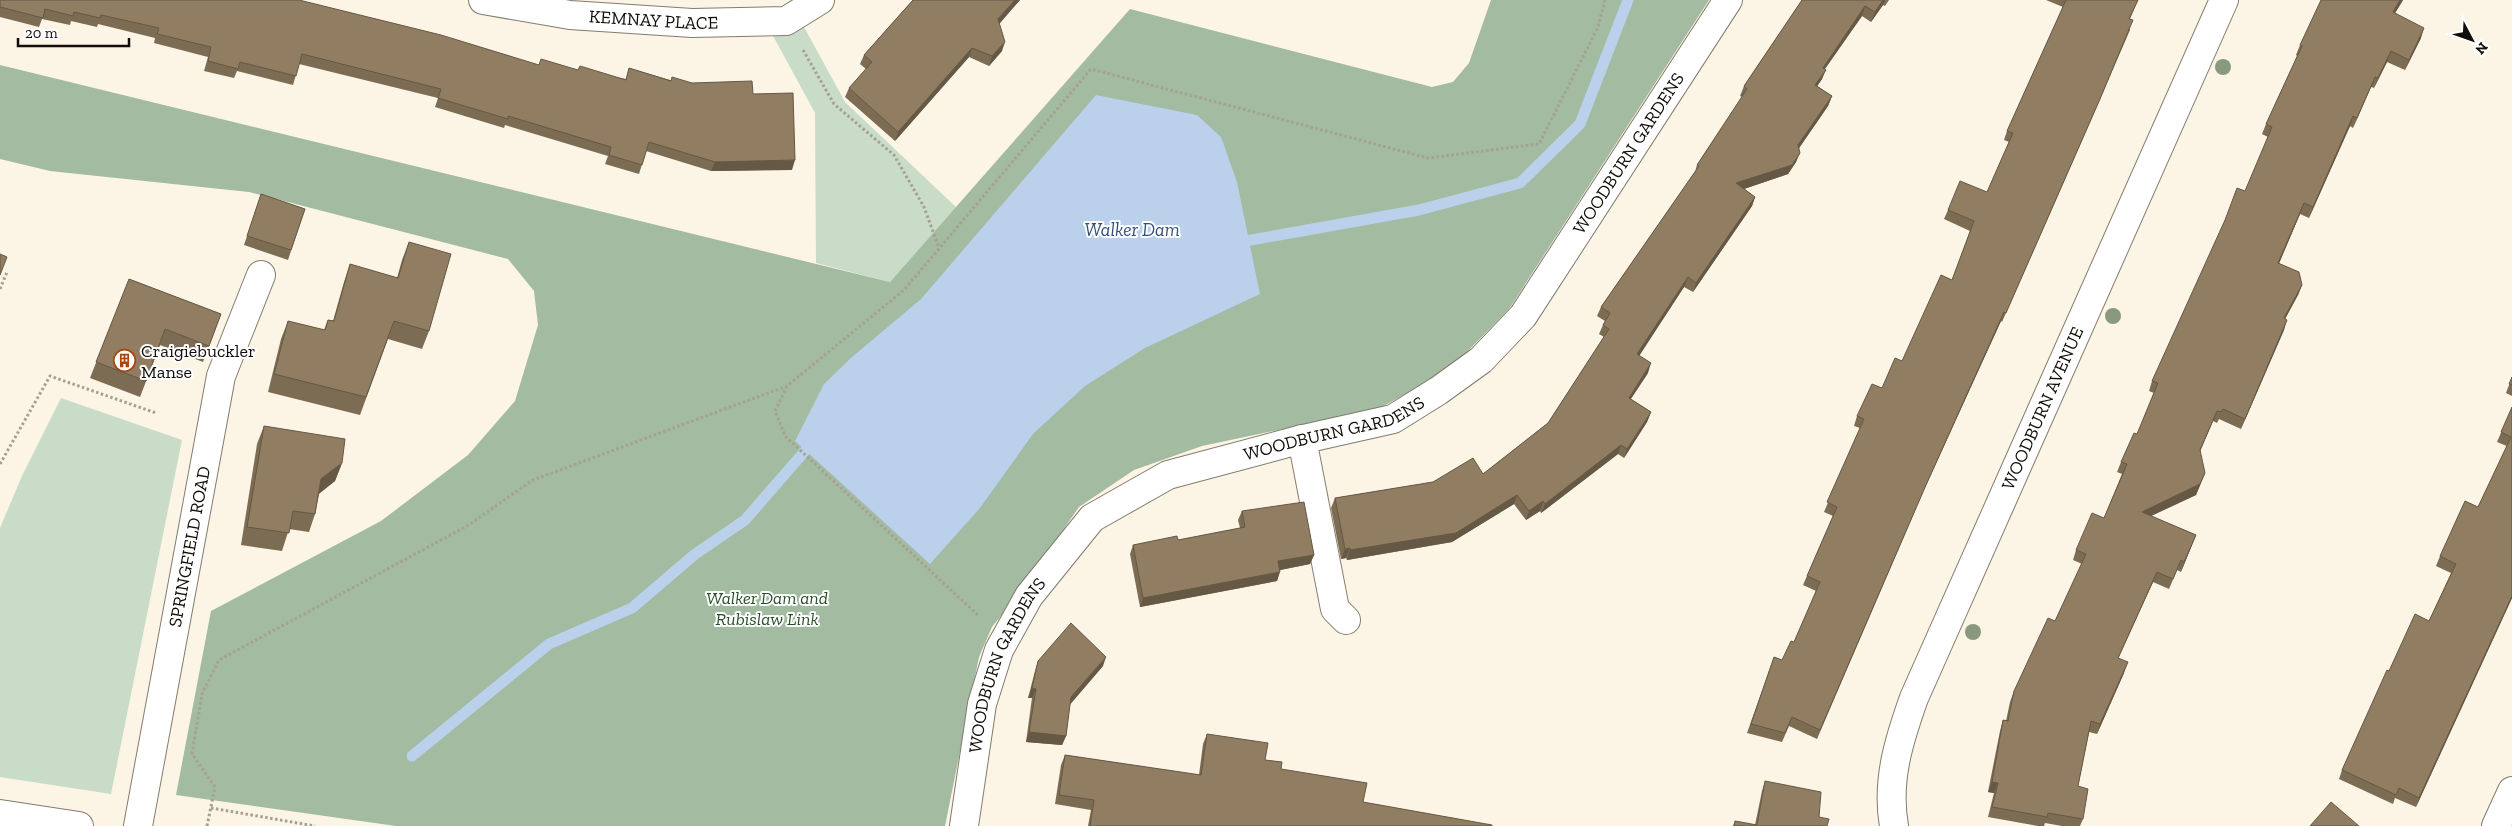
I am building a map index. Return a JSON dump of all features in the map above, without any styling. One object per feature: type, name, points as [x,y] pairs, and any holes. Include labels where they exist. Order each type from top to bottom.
[{"type":"street","name":"KEMNAY PLACE","points":[[483,0],[570,15],[692,23],[786,21]]},
{"type":"street","points":[[786,21],[820,0]]},
{"type":"street","name":"WOODBURN GARDENS","points":[[964,826],[982,704],[999,650],[1029,596],[1092,518],[1168,475],[1302,440],[1394,419],[1438,391],[1481,360],[1523,316],[1728,0]]},
{"type":"street","name":"WOODBURN AVENUE","points":[[1894,826],[1890,805],[1895,751],[1914,698],[2224,0]]},
{"type":"street","name":"SPRINGFIELD ROAD","points":[[138,826],[221,376],[261,275]]},
{"type":"street","points":[[1302,440],[1335,609],[1346,620]]},
{"type":"street","points":[[2496,826],[2512,792]]},
{"type":"street","points":[[0,814],[79,826]]},
{"type":"path","points":[[206,826],[215,787],[192,754],[202,694],[218,660],[467,526],[533,480],[787,386],[904,290],[1091,69],[1428,158],[1539,144],[1598,27],[1605,0]]},
{"type":"path","points":[[786,21],[834,104],[894,155],[924,207],[939,248]]},
{"type":"path","points":[[0,289],[7,272]]},
{"type":"path","points":[[0,464],[50,376],[156,413]]},
{"type":"path","points":[[787,386],[775,411],[785,436],[985,621]]},
{"type":"path","points":[[210,808],[315,826]]},
{"type":"green space","name":"Walker Dam and Rubislaw Link","points":[[1491,0],[1709,0],[1509,309],[1463,356],[1424,384],[1378,409],[1202,446],[1134,470],[1079,507],[1021,591],[992,627],[979,657],[945,826],[396,826],[176,795],[211,611],[381,521],[468,455],[515,401],[538,325],[534,291],[508,259],[249,192],[50,171],[0,159],[0,65],[890,282],[1130,9],[1432,87],[1453,82],[1469,63]]},
{"type":"green space","points":[[798,16],[845,102],[956,207],[890,282],[816,263],[815,113],[765,21]]},
{"type":"green space","points":[[61,398],[182,440],[111,794],[0,777],[0,528],[22,476]]},
{"type":"water","name":"Walker Dam","points":[[1096,95],[1197,115],[1221,137],[1237,182],[1260,294],[1145,348],[1085,386],[1033,434],[980,508],[930,564],[795,441],[824,384],[852,357],[921,299]]},
{"type":"building","points":[[0,0],[299,0],[441,35],[539,65],[541,59],[578,70],[580,66],[626,80],[629,68],[671,81],[672,77],[692,83],[752,81],[753,94],[793,93],[795,160],[715,162],[649,142],[642,165],[609,155],[611,147],[508,116],[508,119],[438,98],[441,89],[302,54],[296,76],[240,62],[238,69],[208,61],[211,47],[157,34],[159,28],[101,15],[100,18],[74,12],[73,16],[45,9],[43,18],[0,7]]},
{"type":"building","points":[[913,0],[1015,0],[998,19],[1005,42],[992,56],[972,48],[898,132],[849,88],[872,62],[864,55]]},
{"type":"building","points":[[1802,0],[1883,0],[1875,12],[1865,6],[1823,68],[1826,70],[1815,85],[1832,96],[1798,145],[1800,153],[1792,165],[1736,183],[1755,197],[1696,283],[1688,277],[1637,354],[1651,363],[1629,398],[1651,412],[1627,449],[1621,445],[1545,504],[1543,501],[1529,511],[1517,495],[1456,533],[1350,550],[1350,548],[1345,549],[1335,498],[1433,482],[1473,458],[1483,474],[1548,423],[1609,329],[1603,325],[1610,313],[1601,307],[1699,166],[1697,165],[1747,89],[1744,86]]},
{"type":"building","points":[[2066,0],[2138,0],[2129,19],[2133,20],[2100,99],[2006,313],[2004,312],[1926,485],[1820,730],[1792,717],[1785,733],[1751,724],[1774,657],[1782,660],[1791,641],[1794,642],[1820,582],[1807,576],[1837,507],[1827,502],[1864,419],[1857,416],[1872,384],[1882,388],[1895,358],[1902,361],[1941,275],[1952,280],[1974,221],[1948,210],[1960,181],[1987,192],[2013,133],[2007,131]]},
{"type":"building","points":[[2321,0],[2400,0],[2393,12],[2424,28],[2409,60],[2391,51],[2378,78],[2375,77],[2357,118],[2353,116],[2313,207],[2304,203],[2278,263],[2299,272],[2302,285],[2284,318],[2287,320],[2245,419],[2223,409],[2221,412],[2217,411],[2200,450],[2205,473],[2200,484],[2142,512],[2196,535],[2184,562],[2181,560],[2173,579],[2157,572],[2118,658],[2128,662],[2100,724],[2091,721],[2078,786],[2088,789],[2083,819],[2048,813],[2047,817],[1992,807],[1998,783],[1992,782],[2003,720],[2008,721],[2014,691],[2048,618],[2055,621],[2086,554],[2076,550],[2092,513],[2104,518],[2127,464],[2121,462],[2134,433],[2137,434],[2158,383],[2152,381],[2225,220],[2237,188],[2245,191],[2272,127],[2266,124]]},
{"type":"building","points":[[261,194],[305,209],[291,250],[247,236]]},
{"type":"building","points":[[409,242],[451,254],[429,331],[394,321],[366,397],[274,374],[288,321],[325,330],[328,320],[334,321],[350,264],[398,278]]},
{"type":"building","points":[[0,254],[7,257],[0,275]]},
{"type":"building","name":"Craigiebuckler Manse","points":[[129,279],[221,314],[209,346],[165,329],[146,381],[96,362]]},
{"type":"building","points":[[2512,407],[2512,596],[2419,798],[2399,788],[2396,795],[2342,770],[2387,670],[2389,671],[2415,614],[2429,621],[2456,564],[2440,556],[2465,501],[2478,507],[2511,437],[2501,432]]},
{"type":"building","points":[[264,426],[345,439],[342,463],[321,479],[315,514],[293,511],[289,533],[247,527]]},
{"type":"building","points":[[1304,502],[1314,555],[1278,561],[1280,572],[1143,598],[1133,545],[1177,536],[1178,540],[1245,527],[1242,511]]},
{"type":"building","points":[[1071,623],[1106,657],[1071,697],[1066,736],[1029,732],[1036,689],[1032,688],[1038,661]]},
{"type":"building","points":[[1207,734],[1268,743],[1265,760],[1282,762],[1281,769],[1367,783],[1363,802],[1492,826],[1090,826],[1094,800],[1059,795],[1065,755],[1201,775]]},
{"type":"building","points":[[1765,781],[1821,792],[1819,817],[1829,819],[1827,826],[1734,826],[1735,821],[1757,825]]},
{"type":"building","points":[[2331,802],[2359,826],[2310,826]]},
{"type":"waterway","points":[[1251,240],[1419,210],[1520,183],[1580,124],[1628,0]]},
{"type":"waterway","points":[[412,756],[549,644],[632,608],[694,555],[745,520],[805,451]]},
{"type":"place","name":"Craigiebuckler Manse","points":[[125,361]]}]
